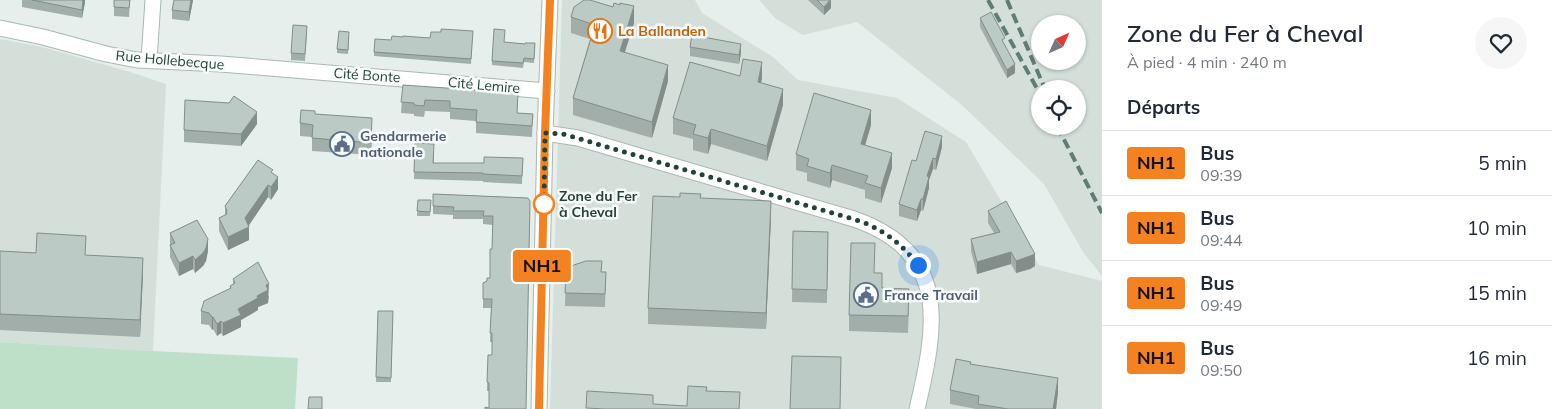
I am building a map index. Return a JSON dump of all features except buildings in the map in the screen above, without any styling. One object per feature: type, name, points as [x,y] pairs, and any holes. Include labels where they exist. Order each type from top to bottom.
[{"type":"street","points":[[149,60],[153,0]]},
{"type":"street","points":[[538,409],[550,0]]},
{"type":"street","name":"Rue Hollebecque","points":[[0,28],[116,56],[313,71]]},
{"type":"street","name":"Cité Bonte","points":[[313,71],[420,80]]},
{"type":"street","name":"Cité Lemire","points":[[420,80],[547,91]]},
{"type":"street","points":[[545,133],[578,138],[845,217],[872,226],[891,237],[905,248],[918,265],[926,281],[931,298],[931,337],[917,409]]},
{"type":"shaded area","points":[[562,0],[695,0],[702,13],[773,57],[798,80],[897,98],[966,142],[1039,265],[1102,281],[1102,409],[550,409]]},
{"type":"shaded area","points":[[759,0],[1102,0],[1102,276],[1083,252],[1044,184],[963,106],[857,22],[803,35],[776,19]]},
{"type":"shaded area","points":[[0,39],[42,47],[166,84],[153,351],[0,342]]},
{"type":"green space","points":[[0,342],[298,358],[295,409],[0,409]]},
{"type":"railway","points":[[988,0],[1032,80]]},
{"type":"railway","points":[[1007,0],[1041,80]]},
{"type":"railway","points":[[1062,135],[1102,213]]},
{"type":"bus line","name":"NH1","points":[[539,409],[550,0]]},
{"type":"place","name":"La Ballanden","points":[[600,31]]},
{"type":"place","name":"Gendarmerie nationale","points":[[342,144]]},
{"type":"place","name":"Zone du Fer à Cheval","points":[[544,204]]},
{"type":"place","name":"France Travail","points":[[866,295]]},
{"type":"route","points":[[544,204],[545,133],[563,134],[863,222],[898,242],[918,265]]}]
